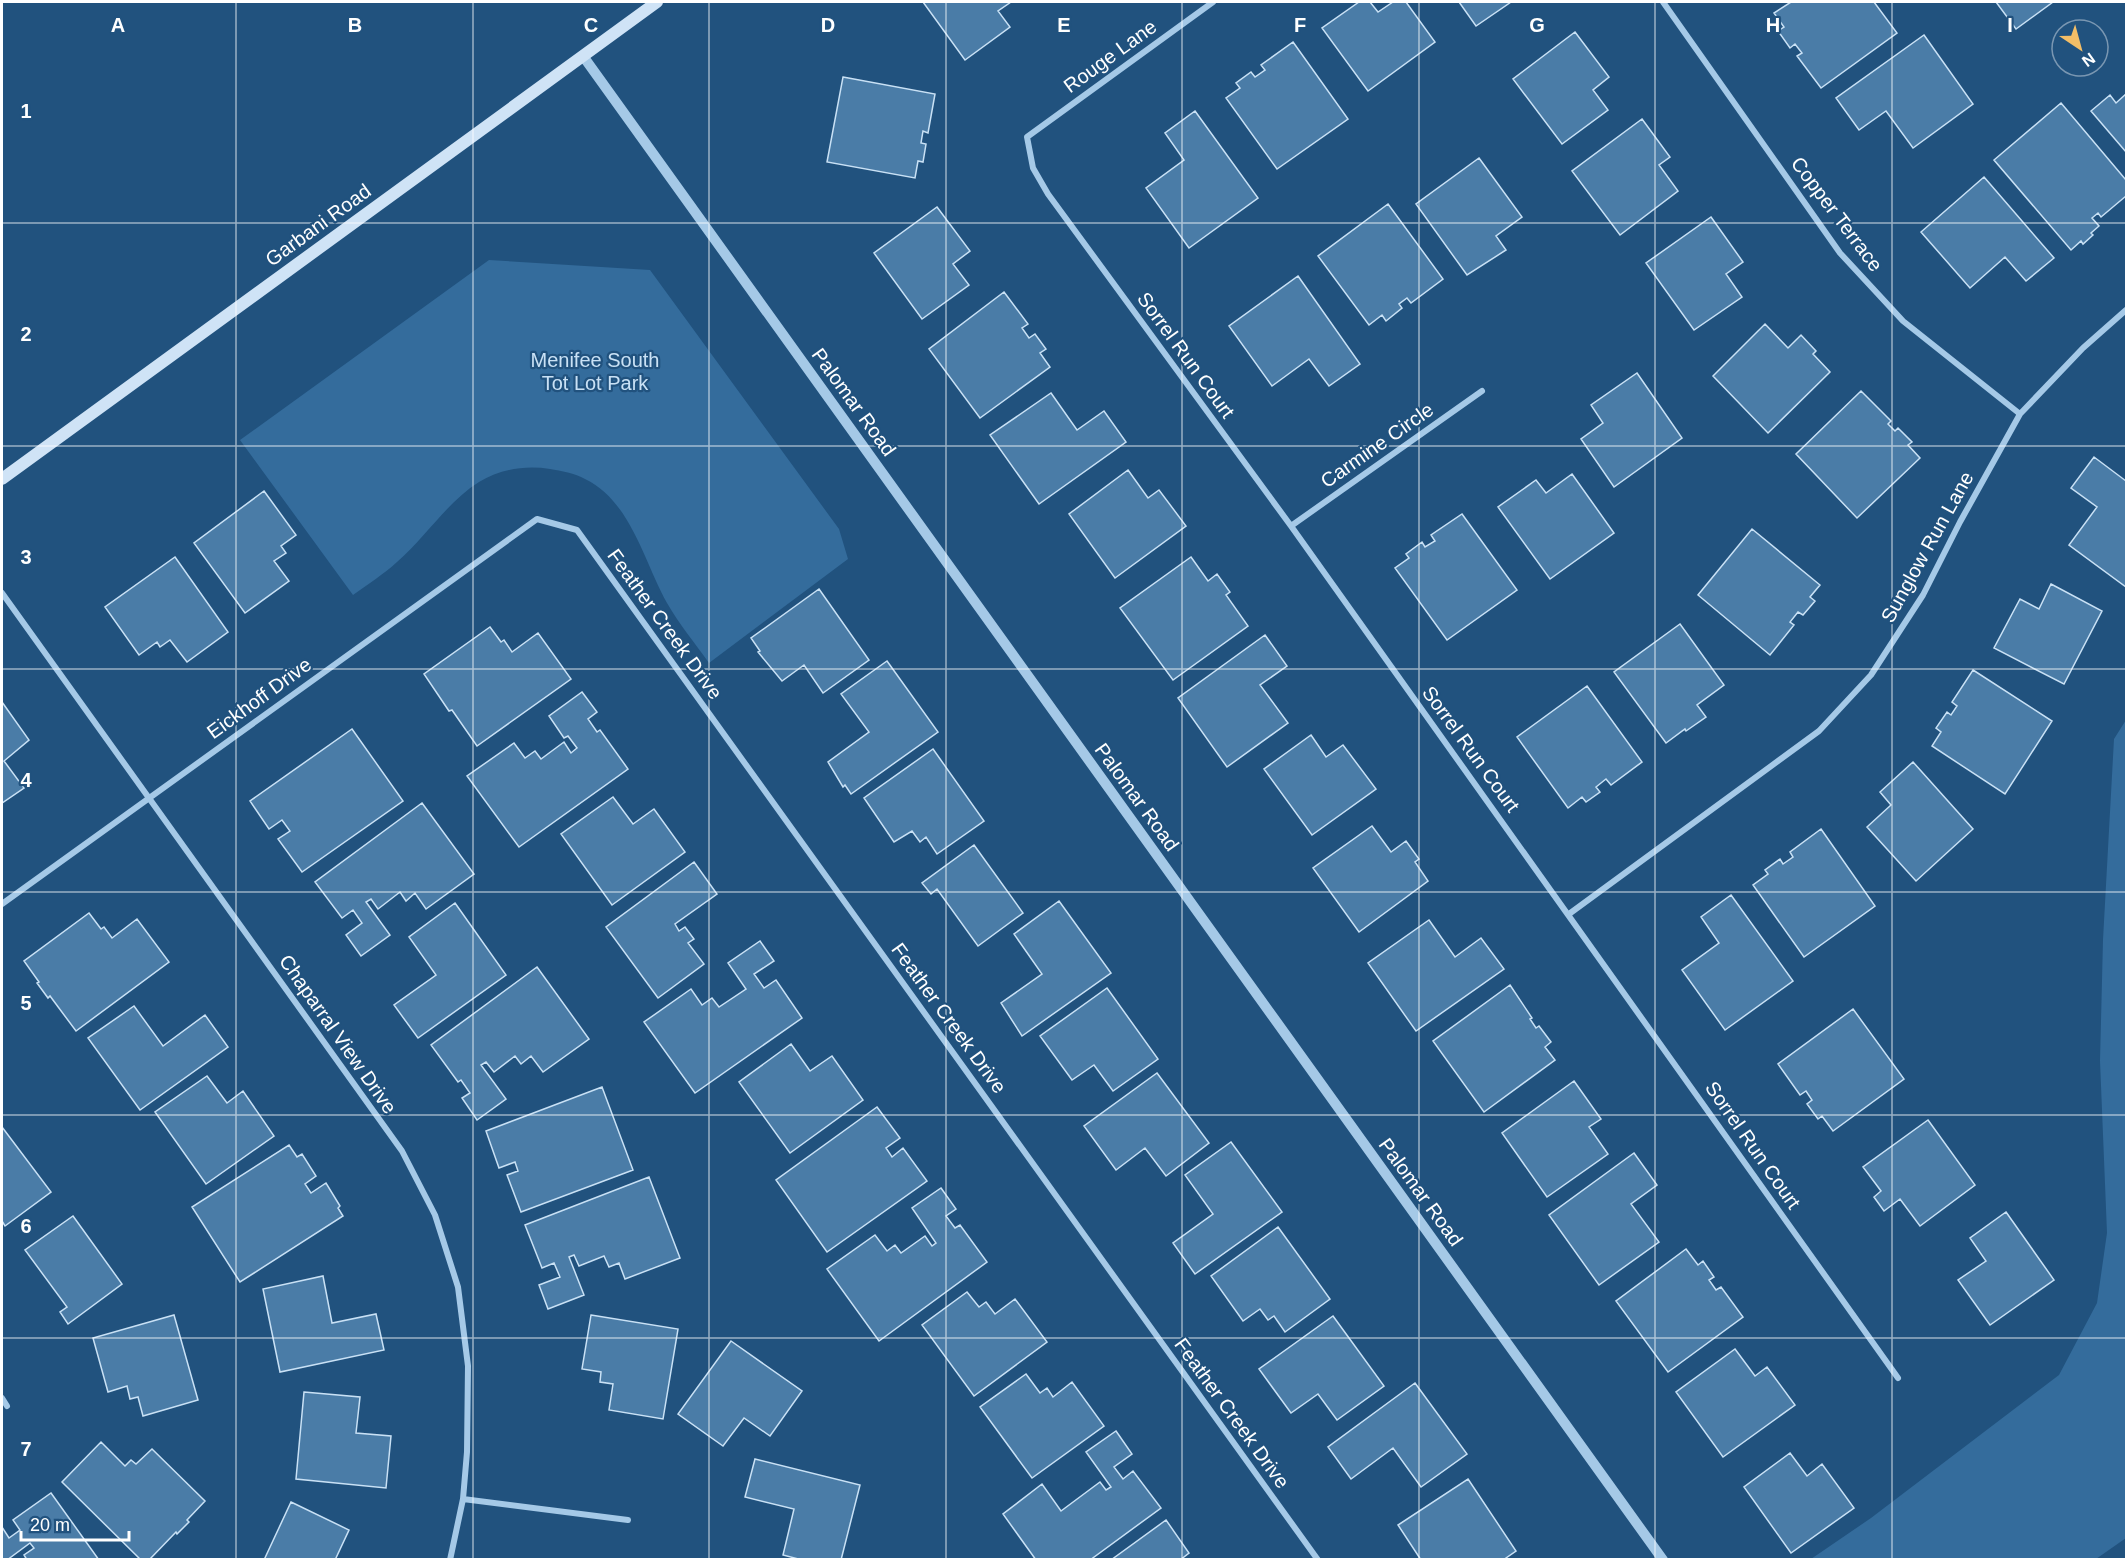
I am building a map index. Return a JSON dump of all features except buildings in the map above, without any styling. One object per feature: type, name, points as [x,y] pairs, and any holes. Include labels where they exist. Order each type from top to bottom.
[{"type":"main road","name":"Garbani Road","points":[[2,479],[657,2]]},
{"type":"street","name":"Rouge Lane","points":[[1027,137],[1213,2]]},
{"type":"street","name":"Copper Terrace","points":[[1663,2],[1840,253],[1903,321],[2020,414]]},
{"type":"street","name":"Palomar Road","points":[[583,56],[1663,1560]]},
{"type":"street","name":"Sorrel Run Court","points":[[1027,137],[1034,168],[1048,194],[1291,526],[1898,1378]]},
{"type":"street","name":"Sunglow Run Lane","points":[[1569,914],[1819,731],[1871,675],[1923,596],[1960,522],[2020,414],[2083,348],[2127,310]]},
{"type":"street","name":"Carmine Circle","points":[[1291,526],[1482,390]]},
{"type":"street","name":"Eickhoff Drive","points":[[2,904],[537,519]]},
{"type":"street","name":"Feather Creek Drive","points":[[537,519],[577,530],[1318,1560]]},
{"type":"street","name":"Chaparral View Drive","points":[[2,592],[402,1151],[435,1215],[458,1287],[468,1366],[467,1452],[463,1499],[450,1560]]},
{"type":"street","points":[[2,1398],[7,1406]]},
{"type":"street","points":[[463,1499],[628,1520]]},
{"type":"green space","name":"Menifee South Tot Lot Park","points":[[489,260],[650,270],[839,529],[848,559],[709,663],[667,603],[635,534],[614,502],[601,489],[577,475],[550,469],[523,468],[496,474],[467,490],[397,562],[353,595],[240,440]]},
{"type":"green space","points":[[2126,720],[2126,1538],[2096,1559],[1811,1559],[1871,1518],[2059,1375],[2097,1303],[2107,1233],[2100,1061],[2103,940],[2114,739]]}]
